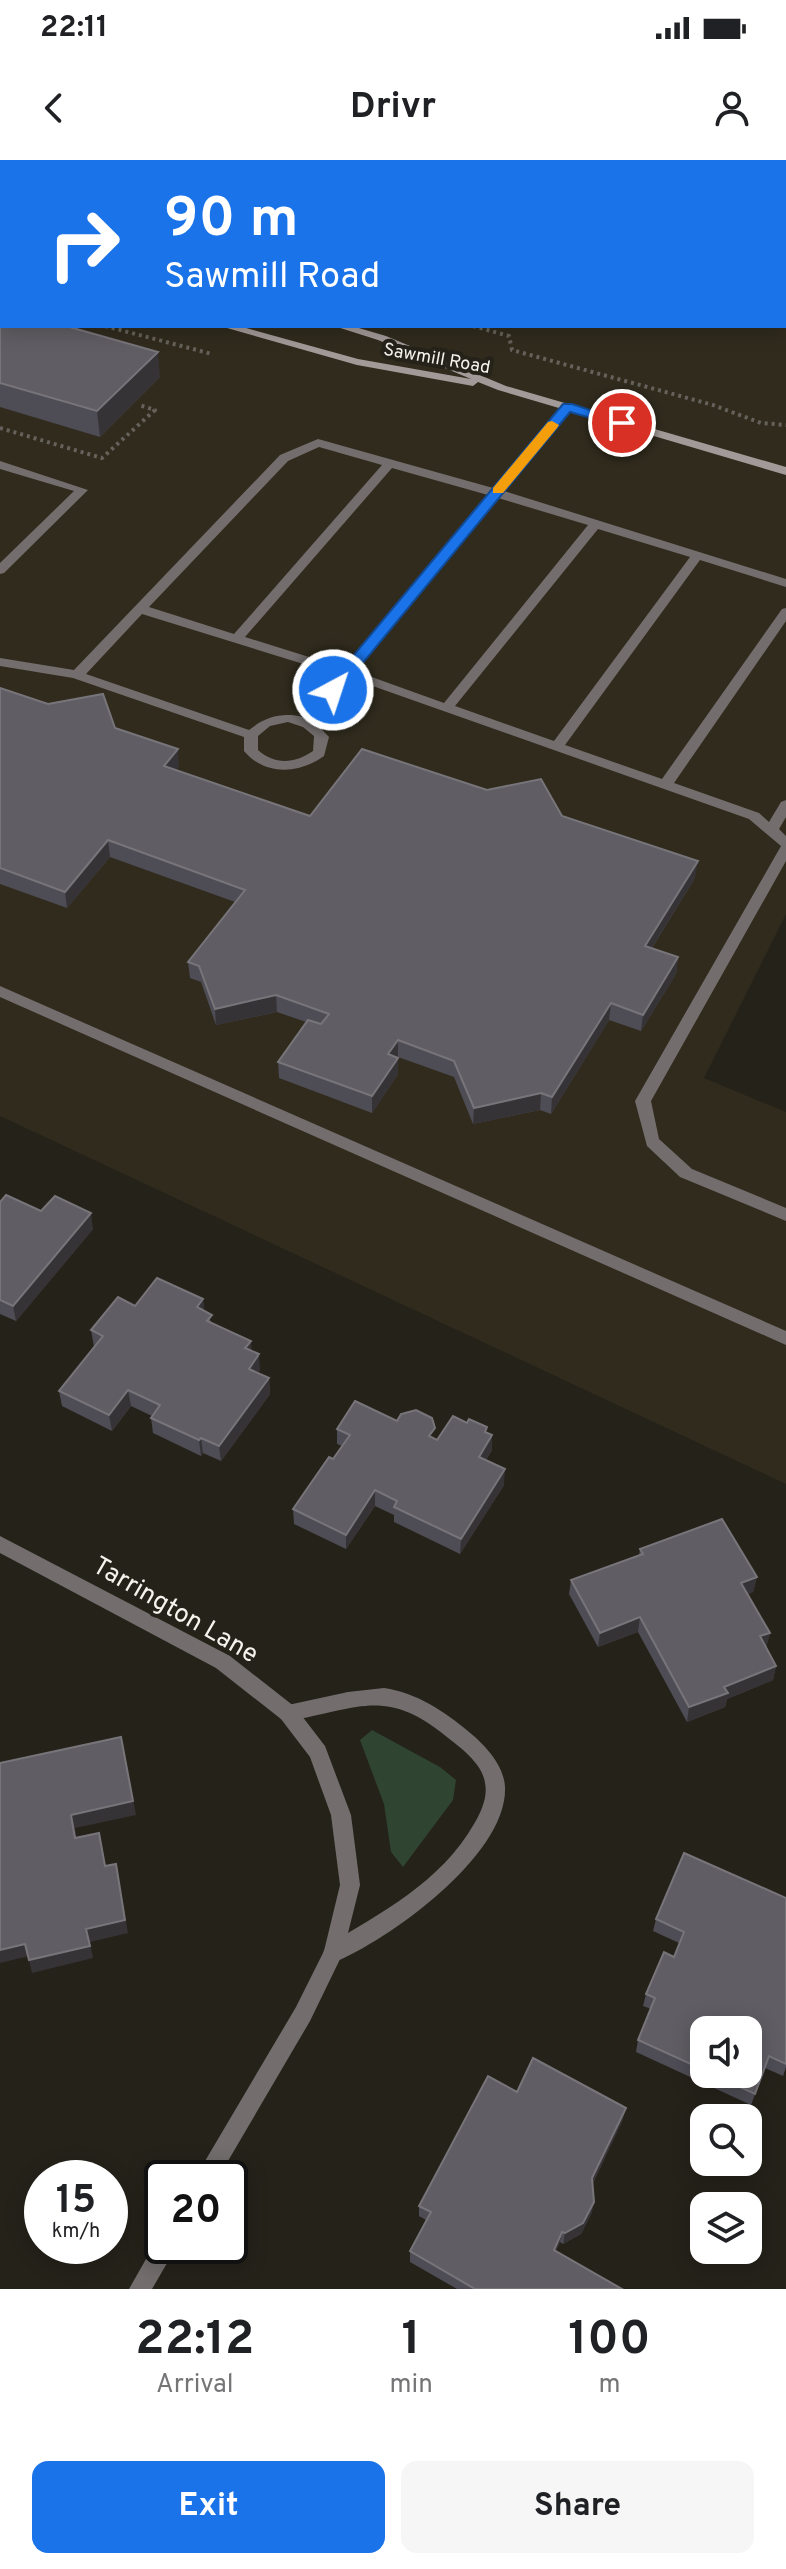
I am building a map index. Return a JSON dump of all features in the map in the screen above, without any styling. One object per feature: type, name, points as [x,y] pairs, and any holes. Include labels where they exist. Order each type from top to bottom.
[{"type":"main road","name":"Sawmill Road","points":[[233,328],[357,362],[502,388],[786,471]]},
{"type":"main road","name":"Sawmill Road","points":[[347,328],[382,338],[502,388]]},
{"type":"street","points":[[306,722],[567,407]]},
{"type":"street","points":[[77,675],[284,458],[318,443],[496,493],[786,583]]},
{"type":"street","points":[[236,639],[390,463]]},
{"type":"street","points":[[0,465],[82,490],[0,570]]},
{"type":"street","points":[[447,708],[595,524]]},
{"type":"street","points":[[557,747],[698,555]]},
{"type":"street","points":[[140,609],[347,673],[754,816],[771,831],[786,846],[643,1101],[652,1142],[686,1173],[786,1215]]},
{"type":"street","points":[[665,785],[786,612]]},
{"type":"street","points":[[0,662],[77,675],[251,735]]},
{"type":"street","points":[[277,719],[306,722],[318,730],[322,745],[319,753],[301,764],[277,766],[258,758],[251,751],[251,735],[257,728],[277,719]]},
{"type":"street","points":[[771,831],[786,805]]},
{"type":"street","points":[[0,991],[786,1338]]},
{"type":"street","name":"Tarrington Lane","points":[[0,1544],[223,1662],[288,1713],[318,1752],[341,1815],[350,1885],[333,1953],[303,2014],[217,2160]]},
{"type":"street","points":[[288,1713],[387,1695],[424,1710],[459,1736],[482,1756],[495,1782],[490,1814],[474,1842],[437,1886],[333,1953]]},
{"type":"street","points":[[140,2289],[155,2264]]},
{"type":"path","points":[[113,328],[221,356]]},
{"type":"path","points":[[480,328],[509,336],[512,350],[713,405],[761,423],[786,425]]},
{"type":"path","points":[[0,428],[102,458],[155,410],[139,405]]},
{"type":"shaded area","points":[[0,328],[786,328],[786,914],[704,1078],[786,1112],[786,1484],[0,1116]]},
{"type":"green space","points":[[372,1730],[440,1767],[456,1780],[453,1800],[403,1867],[391,1852],[384,1804],[360,1740]]},
{"type":"building","points":[[0,328],[73,328],[158,352],[97,411],[0,383]]},
{"type":"building","points":[[0,688],[48,704],[103,694],[115,728],[178,749],[164,766],[310,816],[362,749],[487,790],[541,779],[562,816],[698,861],[645,946],[678,957],[643,1015],[611,1003],[552,1097],[541,1093],[474,1108],[454,1061],[398,1040],[388,1054],[398,1058],[372,1096],[278,1062],[308,1020],[321,1024],[329,1014],[276,995],[215,1009],[199,966],[188,962],[245,890],[108,840],[65,892],[0,868]]},
{"type":"building","points":[[6,1195],[41,1211],[55,1196],[91,1213],[13,1306],[0,1300],[0,1202]]},
{"type":"building","points":[[157,1278],[203,1299],[197,1307],[212,1315],[207,1321],[251,1341],[245,1348],[259,1354],[249,1369],[269,1378],[219,1446],[151,1418],[160,1405],[128,1390],[109,1415],[59,1391],[103,1336],[91,1330],[118,1297],[135,1306]]},
{"type":"building","points":[[355,1401],[397,1421],[401,1414],[416,1410],[432,1418],[435,1428],[429,1436],[437,1440],[453,1416],[487,1427],[485,1432],[492,1435],[479,1457],[505,1469],[461,1539],[394,1507],[397,1501],[375,1490],[346,1535],[293,1509],[329,1457],[333,1459],[350,1435],[337,1429]]},
{"type":"building","points":[[722,1519],[757,1577],[741,1583],[770,1633],[760,1636],[776,1666],[724,1687],[728,1693],[689,1707],[640,1617],[600,1633],[571,1580],[643,1554],[640,1549]]},
{"type":"building","points":[[121,1737],[133,1801],[71,1815],[75,1838],[99,1833],[105,1866],[116,1864],[125,1920],[86,1929],[90,1946],[29,1960],[25,1944],[0,1950],[0,1763]]},
{"type":"building","points":[[684,1853],[786,1898],[786,2064],[769,2056],[762,2075],[762,2016],[690,2016],[690,2064],[638,2040],[655,1998],[646,1994],[664,1952],[674,1957],[684,1932],[656,1919]]},
{"type":"building","points":[[533,2058],[626,2108],[592,2178],[594,2202],[583,2223],[562,2232],[554,2250],[622,2289],[475,2289],[410,2251],[431,2212],[419,2206],[488,2076],[517,2092]]},
{"type":"building","points":[[742,2088],[757,2088],[755,2094]]},
{"type":"slow traffic","points":[[498,490],[552,425]]},
{"type":"route","points":[[333,690],[567,407],[622,423]]}]
